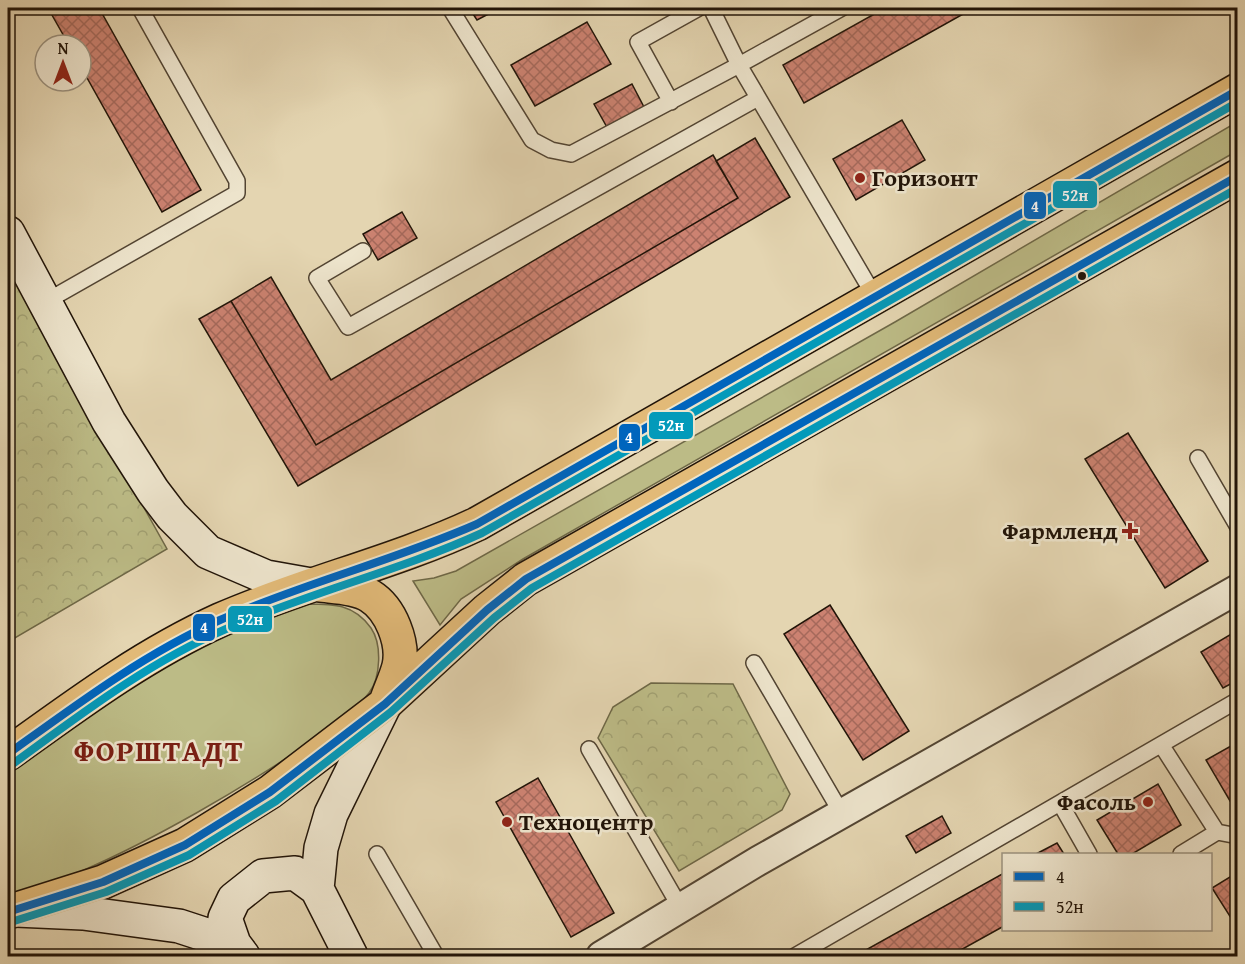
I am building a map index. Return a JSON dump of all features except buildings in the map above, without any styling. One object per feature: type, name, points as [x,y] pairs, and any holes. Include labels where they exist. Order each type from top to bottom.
[{"type":"main road","points":[[8,754],[96,690],[159,650],[221,620],[311,585],[391,560],[477,524],[1238,90]]},
{"type":"main road","points":[[10,911],[103,882],[185,844],[270,792],[385,704],[488,610],[526,579],[1238,176]]},
{"type":"main road","points":[[10,244],[45,302],[109,422],[153,491],[172,516],[208,552],[266,577],[346,588],[370,596],[388,615],[400,643],[399,665],[385,704],[331,814],[321,848],[317,889]]},
{"type":"main road","points":[[238,950],[225,918],[234,899],[263,876],[295,873],[317,889],[351,957]]},
{"type":"main road","points":[[10,911],[82,913],[180,927],[238,950]]},
{"type":"street","points":[[601,957],[758,861],[1238,588]]},
{"type":"lane","points":[[45,302],[237,193],[237,181],[140,8]]},
{"type":"lane","points":[[450,8],[532,141],[551,150],[571,154],[842,8]]},
{"type":"lane","points":[[671,102],[638,42],[699,8]]},
{"type":"lane","points":[[711,8],[739,65],[875,297]]},
{"type":"lane","points":[[363,251],[317,278],[348,327],[758,98]]},
{"type":"lane","points":[[1198,458],[1238,527]]},
{"type":"lane","points":[[754,663],[842,814]]},
{"type":"lane","points":[[795,957],[1238,700]]},
{"type":"lane","points":[[1162,746],[1217,832]]},
{"type":"lane","points":[[589,749],[680,907]]},
{"type":"lane","points":[[1060,803],[1088,853]]},
{"type":"lane","points":[[1184,853],[1217,832],[1238,836]]},
{"type":"lane","points":[[377,854],[436,957]]},
{"type":"green space","points":[[1237,122],[1237,151],[523,559],[461,599],[440,625],[413,581],[434,578],[456,571],[895,322]]},
{"type":"green space","points":[[8,264],[167,549],[8,642]]},
{"type":"green space","points":[[307,604],[343,607],[358,614],[371,628],[377,643],[379,660],[376,678],[369,693],[345,716],[305,745],[197,813],[84,870],[39,887],[8,892],[8,772],[34,751],[140,680],[225,631]]},
{"type":"green space","points":[[651,683],[733,684],[790,794],[782,810],[679,871],[598,738],[613,707]]},
{"type":"transit line","name":"4","points":[[8,754],[137,664],[220,620],[477,524],[1238,90]]},
{"type":"transit line","name":"52н","points":[[14,763],[116,690],[198,642],[258,616],[419,559],[482,533],[1238,102]]},
{"type":"transit line","name":"4","points":[[8,912],[103,882],[185,845],[270,792],[385,704],[487,610],[526,579],[1238,176]]},
{"type":"transit line","name":"52н","points":[[11,922],[106,892],[189,855],[276,801],[391,712],[494,618],[532,588],[1238,188]]},
{"type":"place","name":"Горизонт","points":[[860,178]]},
{"type":"place","name":"Фармленд","points":[[1130,531]]},
{"type":"place","name":"Фасоль","points":[[1148,802]]},
{"type":"place","name":"Техноцентр","points":[[507,822]]},
{"type":"district","name":"ФОРШТАДТ","points":[[159,751]]}]
